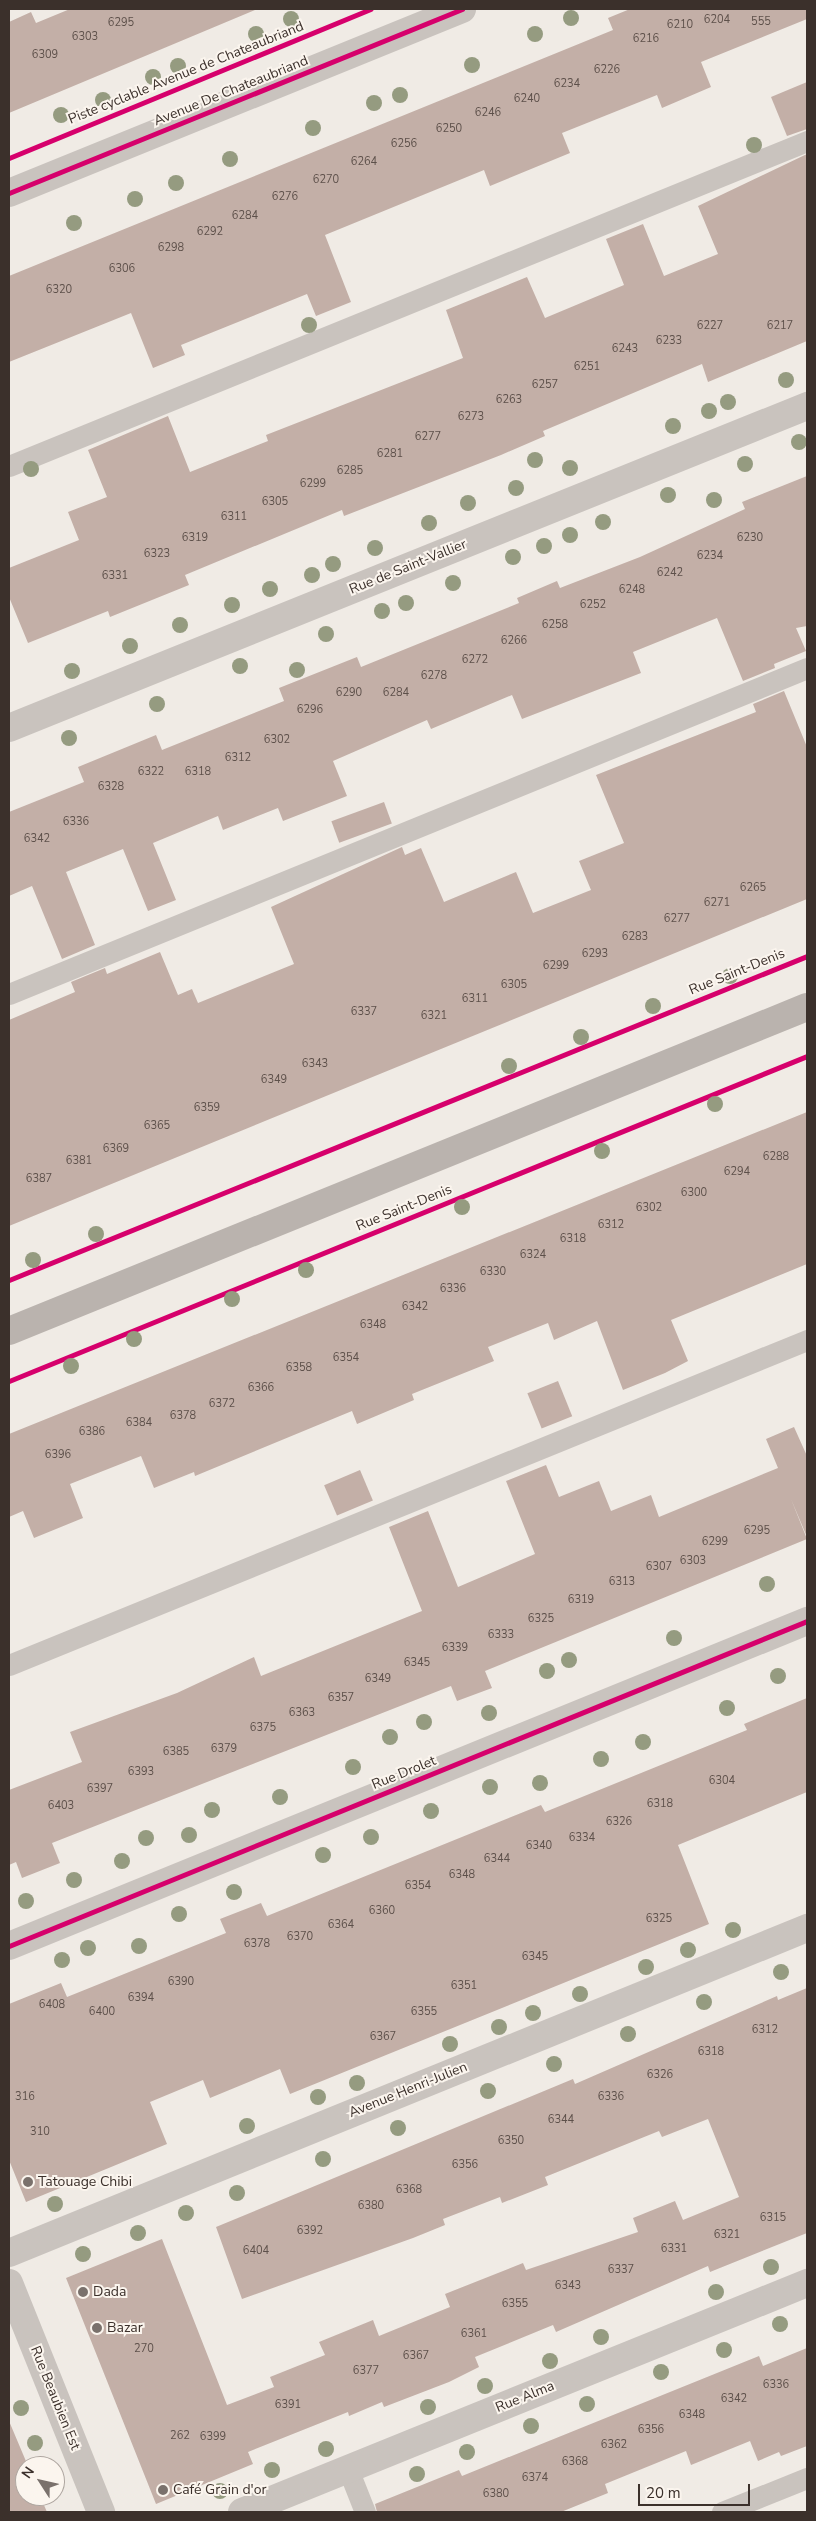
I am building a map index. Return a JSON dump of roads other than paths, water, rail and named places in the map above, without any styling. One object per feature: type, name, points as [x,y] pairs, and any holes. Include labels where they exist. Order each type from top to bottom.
[{"type":"main road","points":[[9,1331],[807,1007]]},
{"type":"street","name":"Avenue De Chateaubriand","points":[[9,194],[462,9]]},
{"type":"street","name":"Rue de Saint-Vallier","points":[[9,728],[807,406]]},
{"type":"street","name":"Rue Drolet","points":[[9,1946],[807,1621]]},
{"type":"street","name":"Avenue Henri-Julien","points":[[9,2252],[807,1928]]},
{"type":"street","name":"Rue Beaubien Est","points":[[9,2283],[101,2512]]},
{"type":"street","name":"Rue Alma","points":[[242,2512],[807,2283]]},
{"type":"lane","points":[[9,466],[807,141]]},
{"type":"lane","points":[[9,994],[807,668]]},
{"type":"lane","points":[[9,1665],[807,1340]]},
{"type":"lane","points":[[348,2469],[365,2512]]},
{"type":"lane","points":[[722,2512],[807,2478]]},
{"type":"place","name":"Tatouage Chibi","points":[[28,2182]]},
{"type":"place","name":"Dada","points":[[83,2292]]},
{"type":"place","name":"Bazar","points":[[97,2328]]},
{"type":"place","name":"Café Grain d'or","points":[[163,2490]]}]
